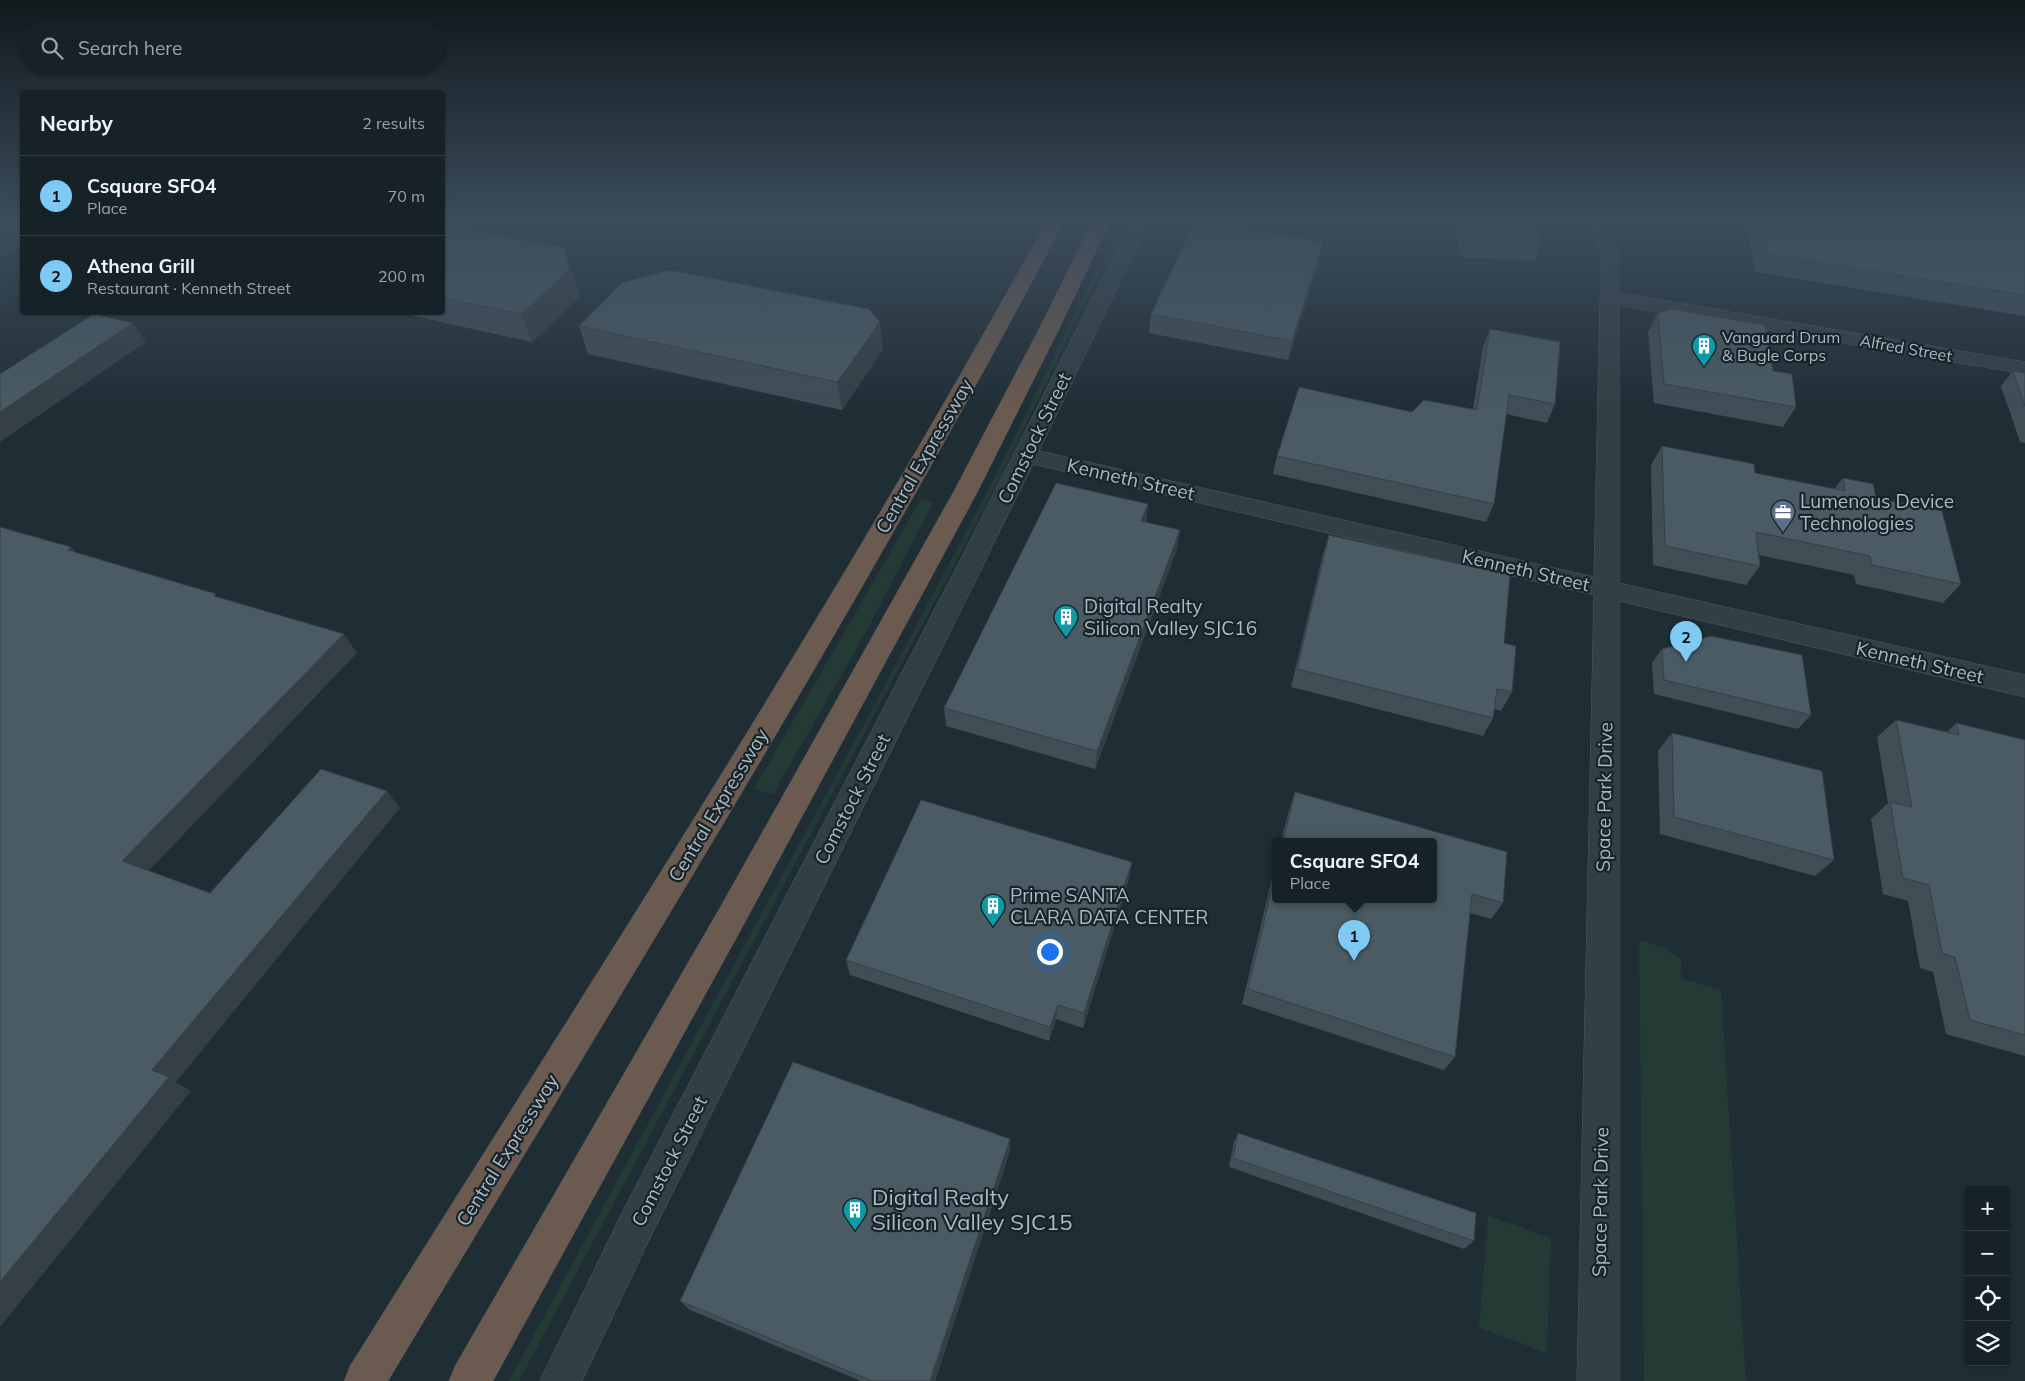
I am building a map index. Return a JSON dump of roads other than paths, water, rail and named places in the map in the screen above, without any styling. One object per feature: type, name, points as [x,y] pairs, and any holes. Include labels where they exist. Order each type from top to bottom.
[{"type":"highway","name":"Central Expressway","points":[[365,1381],[799,672],[983,356],[1021,284]]},
{"type":"highway","points":[[470,1381],[733,914],[942,534],[1071,284]]},
{"type":"street","name":"Comstock Street","points":[[561,1381],[588,1322],[1026,455],[1109,284]]},
{"type":"street","name":"Space Park Drive","points":[[1598,1381],[1609,284]]},
{"type":"street","name":"Alfred Street","points":[[1609,297],[2025,368]]},
{"type":"street","name":"Kenneth Street","points":[[1026,455],[2025,686]]},
{"type":"place","name":"Vanguard Drum & Bugle Corps","points":[[1704,367]]},
{"type":"place","name":"Lumenous Device Technologies","points":[[1783,533]]},
{"type":"place","name":"Digital Realty Silicon Valley SJC16","points":[[1066,638]]},
{"type":"place","name":"Athena Grill","points":[[1686,662]]},
{"type":"place","name":"Prime SANTA CLARA DATA CENTER","points":[[993,927]]},
{"type":"place","name":"Csquare SFO4","points":[[1354,961]]},
{"type":"place","name":"Digital Realty Silicon Valley SJC15","points":[[855,1231]]}]
